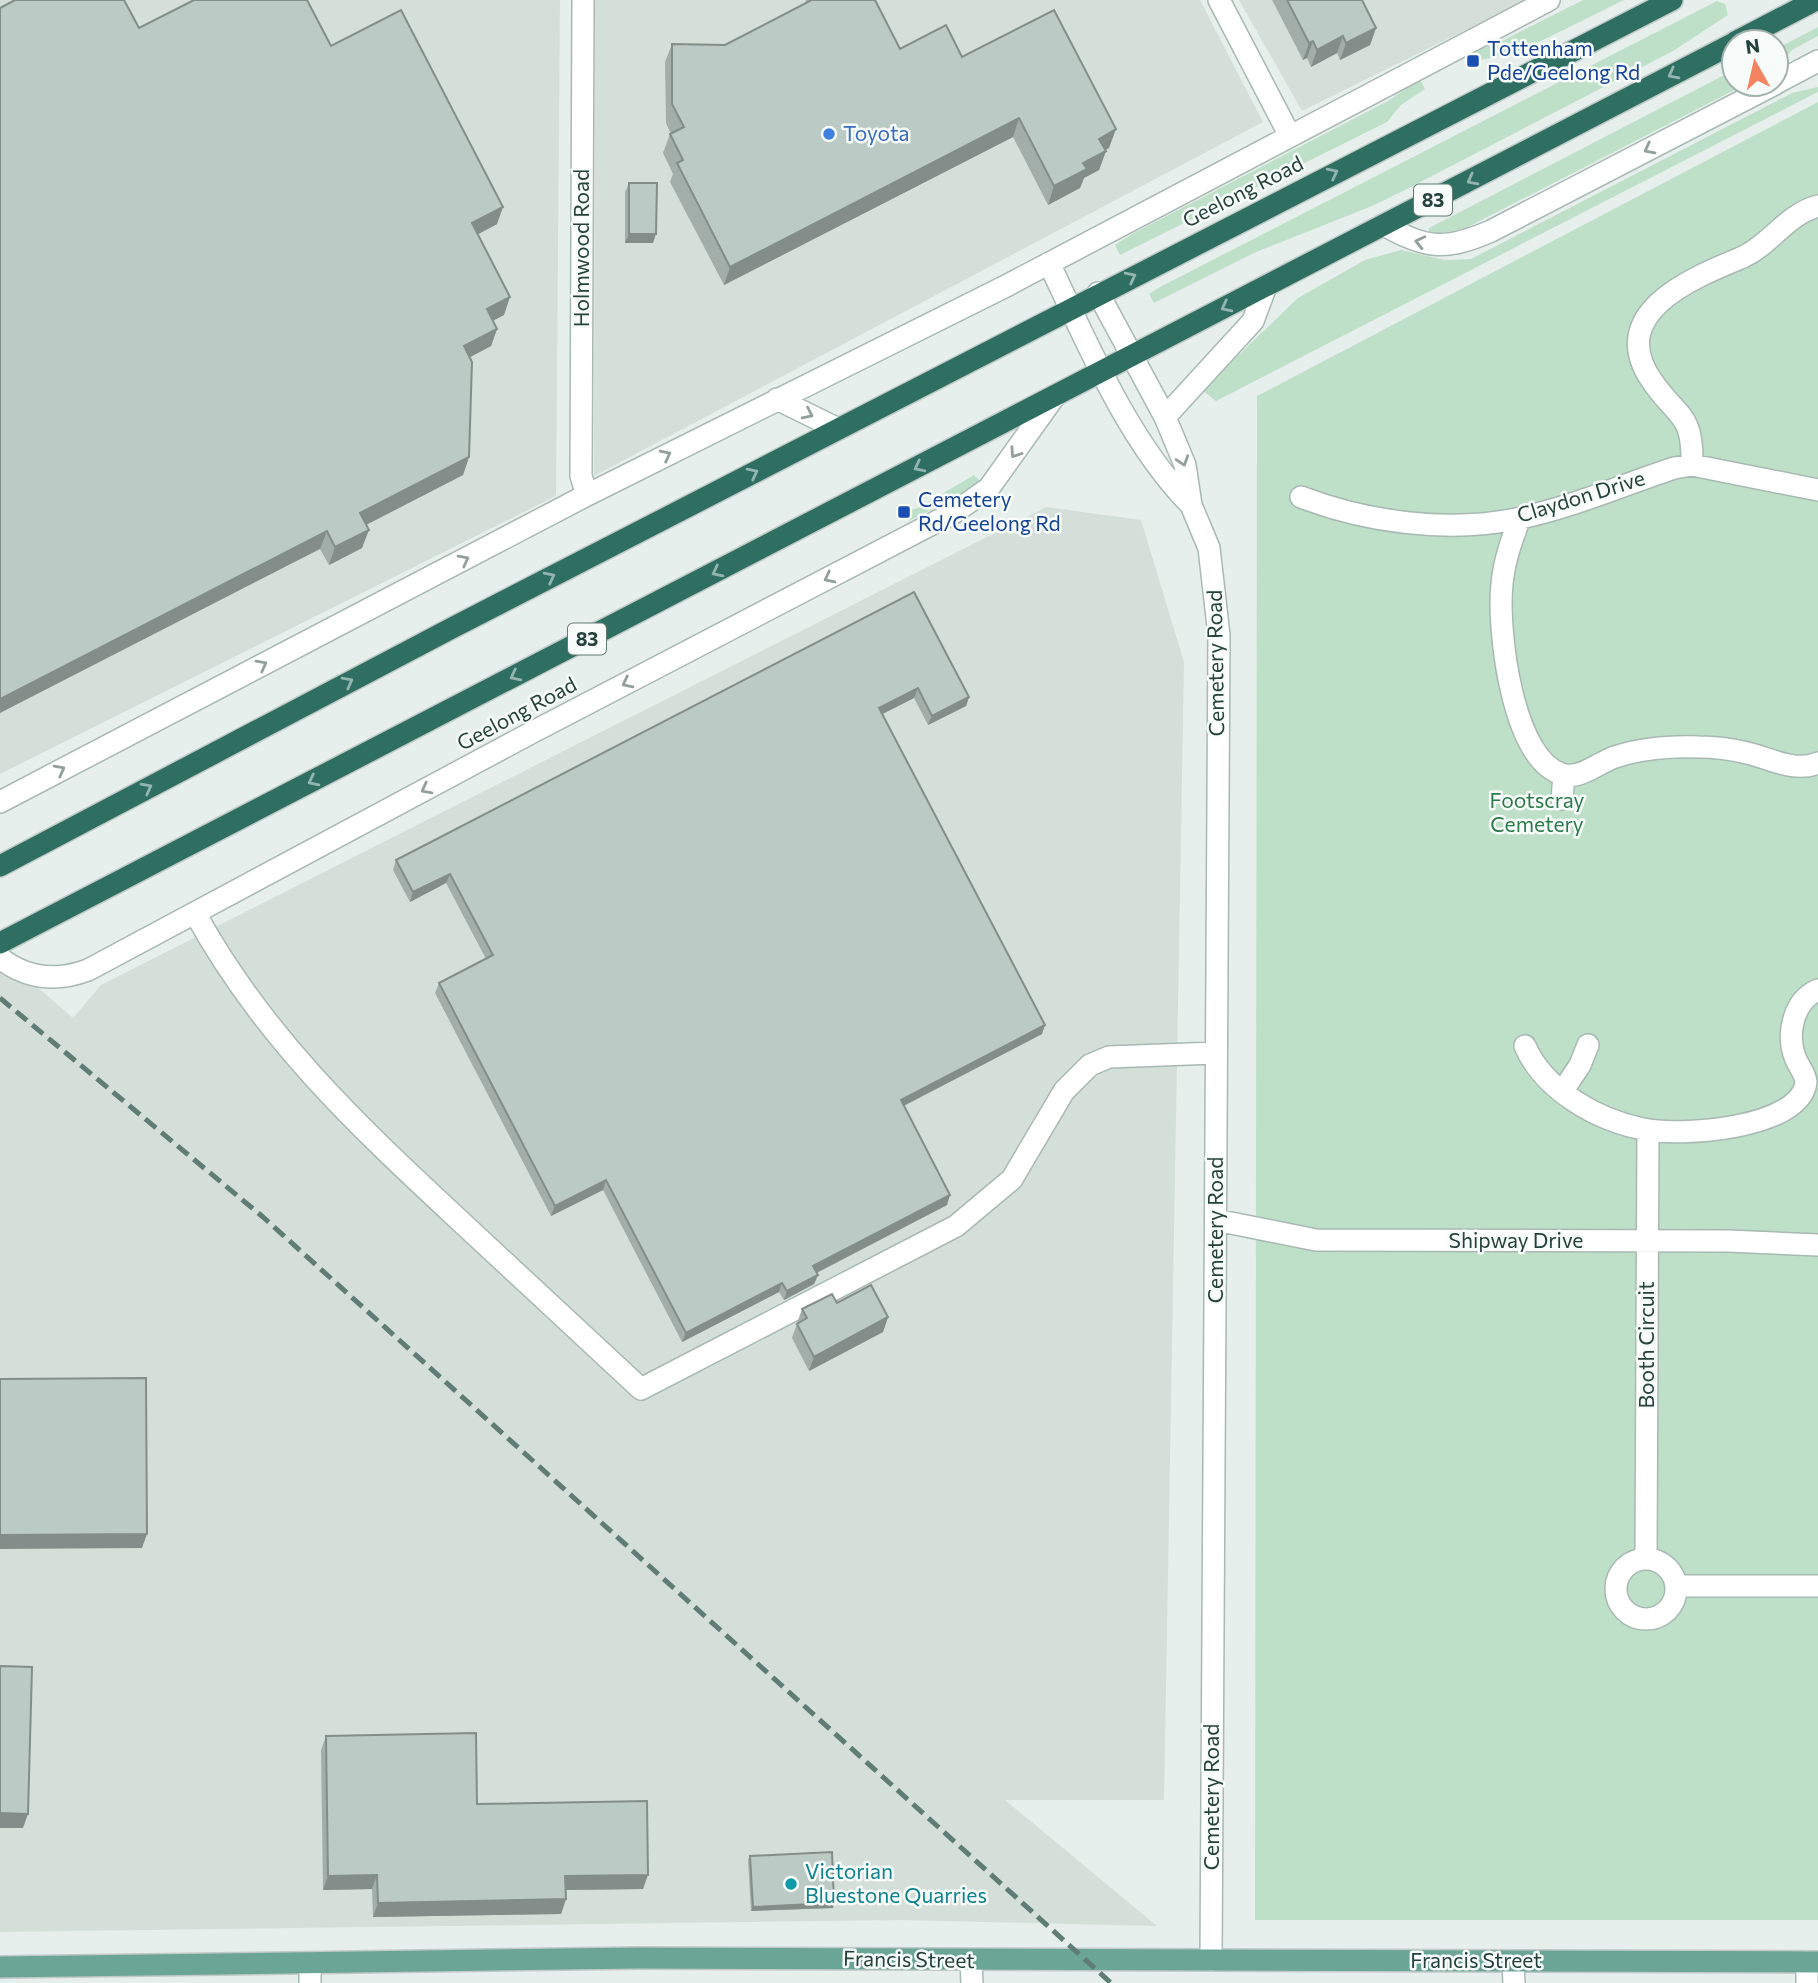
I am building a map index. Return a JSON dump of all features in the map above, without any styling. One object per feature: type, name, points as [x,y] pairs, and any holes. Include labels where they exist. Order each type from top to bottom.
[{"type":"highway","name":"Geelong Road","points":[[0,866],[1098,293],[1672,0]]},
{"type":"highway","name":"Geelong Road","points":[[1759,28],[1803,2]]},
{"type":"highway","name":"Geelong Road","points":[[0,943],[1720,50]]},
{"type":"main road","name":"Francis Street","points":[[0,1968],[56,1975],[310,1973],[638,1958],[1212,1960],[1514,1972],[1811,1969]]},
{"type":"street","name":"Holmwood Road","points":[[583,0],[581,476],[587,495]]},
{"type":"street","points":[[1219,0],[1290,136]]},
{"type":"street","name":"Geelong Road","points":[[0,802],[587,495],[1049,263],[1549,0]]},
{"type":"street","points":[[1790,76],[1818,61]]},
{"type":"street","points":[[1384,225],[1410,240],[1441,247],[1459,245],[1492,232],[1748,98]]},
{"type":"street","points":[[1692,465],[1692,444],[1685,418],[1653,382],[1644,364],[1641,335],[1646,317],[1676,289],[1709,269],[1753,252],[1794,216],[1818,206]]},
{"type":"street","name":"Cemetery Road","points":[[1049,263],[1102,373],[1168,482],[1191,505]]},
{"type":"street","points":[[1165,417],[1253,321],[1265,286]]},
{"type":"street","name":"Cemetery Road","points":[[1098,293],[1165,417],[1185,465],[1191,505],[1209,548],[1219,635],[1212,1960]]},
{"type":"street","name":"Geelong Road","points":[[0,958],[17,970],[35,976],[68,977],[88,970],[975,500],[1004,469],[1054,397]]},
{"type":"street","points":[[777,399],[838,429]]},
{"type":"street","name":"Claydon Drive","points":[[1301,496],[1339,510],[1394,520],[1462,523],[1520,518],[1674,468],[1692,465],[1818,490]]},
{"type":"street","points":[[1520,518],[1503,577],[1501,645],[1524,730],[1542,758],[1564,775],[1578,774],[1614,758],[1636,752],[1676,747],[1720,748],[1798,768],[1818,763]]},
{"type":"street","points":[[1562,799],[1564,775]]},
{"type":"street","points":[[195,913],[224,965],[269,1029],[373,1140],[641,1390],[964,1220],[1012,1179],[1064,1091],[1090,1065],[1108,1057],[1215,1053]]},
{"type":"street","points":[[1525,1046],[1540,1073],[1562,1092],[1595,1112],[1648,1130],[1726,1128],[1759,1120],[1793,1104],[1804,1092],[1806,1082],[1793,1048],[1794,1020],[1804,999],[1818,990]]},
{"type":"street","points":[[1562,1092],[1580,1065],[1588,1045]]},
{"type":"street","name":"Booth Circuit","points":[[1646,1559],[1648,1130]]},
{"type":"street","name":"Shipway Drive","points":[[1216,1220],[1292,1238],[1316,1240],[1818,1244]]},
{"type":"street","points":[[1646,1559],[1666,1567],[1676,1586],[1673,1602],[1660,1616],[1643,1619],[1624,1610],[1616,1596],[1618,1578],[1630,1564],[1646,1559]]},
{"type":"street","points":[[1676,1586],[1818,1586]]},
{"type":"street","points":[[971,1961],[972,1983]]},
{"type":"shaded area","points":[[0,0],[560,0],[556,496],[0,774]]},
{"type":"shaded area","points":[[595,0],[1200,0],[1263,122],[594,476]]},
{"type":"shaded area","points":[[1239,0],[1526,0],[1302,111]]},
{"type":"shaded area","points":[[1046,507],[1141,520],[1184,662],[1164,1800],[1005,1800],[1157,1926],[901,1920],[0,1932],[0,955],[73,1018],[101,985]]},
{"type":"green space","points":[[1583,0],[1624,0],[1521,51],[1476,61],[1471,52],[1500,42]]},
{"type":"green space","points":[[1717,1],[1725,4],[1728,15],[1673,51],[1407,189],[1372,206],[1256,252],[1154,303],[1149,294],[1160,287]]},
{"type":"green space","points":[[1818,27],[1818,36],[1790,52],[1790,42]]},
{"type":"green space","points":[[1720,77],[1720,97],[1464,229],[1428,235],[1429,228]]},
{"type":"green space","points":[[1420,79],[1425,89],[1401,105],[1387,122],[1120,255],[1115,245],[1132,234],[1388,101]]},
{"type":"green space","points":[[1818,87],[1818,92],[1216,401],[1202,390],[1298,298],[1365,260],[1401,250],[1445,260],[1471,259],[1782,98],[1790,98],[1792,93]]},
{"type":"green space","name":"Footscray Cemetery","points":[[1818,102],[1818,1920],[1255,1920],[1257,396]]},
{"type":"green space","points":[[974,475],[980,481],[966,492],[909,521],[905,511],[918,508]]},
{"type":"building","points":[[15,0],[124,0],[139,28],[194,0],[307,0],[331,46],[401,10],[503,207],[472,223],[510,297],[487,309],[497,329],[464,346],[472,362],[469,457],[360,513],[369,530],[335,547],[327,531],[0,699],[0,8]]},
{"type":"building","name":"Toyota","points":[[810,0],[875,0],[900,49],[946,25],[962,57],[1054,10],[1116,129],[1099,139],[1106,151],[1083,163],[1087,169],[1054,186],[1019,118],[730,267],[677,163],[683,160],[670,134],[684,127],[672,104],[672,44],[725,45]]},
{"type":"building","points":[[1287,0],[1362,0],[1376,28],[1346,43],[1343,36],[1317,50],[1313,41],[1309,43]]},
{"type":"building","points":[[629,183],[657,183],[656,234],[629,234]]},
{"type":"building","points":[[914,592],[969,697],[932,716],[918,688],[879,708],[1045,1025],[901,1100],[950,1195],[813,1266],[818,1275],[787,1291],[782,1283],[686,1333],[606,1180],[555,1206],[439,983],[493,955],[450,874],[413,892],[396,860]]},
{"type":"building","points":[[871,1285],[888,1317],[814,1357],[797,1324],[807,1318],[802,1309],[832,1294],[837,1303]]},
{"type":"building","points":[[146,1378],[147,1534],[0,1535],[0,1379]]},
{"type":"building","points":[[0,1666],[32,1667],[28,1814],[0,1813]]},
{"type":"building","points":[[476,1733],[477,1804],[647,1801],[648,1875],[565,1876],[566,1899],[378,1903],[377,1875],[328,1876],[326,1736]]},
{"type":"building","name":"Victorian Bluestone Quarries","points":[[832,1852],[834,1903],[753,1907],[750,1856]]},
{"type":"railway","points":[[0,998],[263,1217],[1111,1983]]},
{"type":"place","name":"Tottenham Pde/Geelong Rd","points":[[1473,61]]},
{"type":"place","name":"Toyota","points":[[829,134]]},
{"type":"place","name":"Cemetery Rd/Geelong Rd","points":[[904,512]]},
{"type":"place","name":"Victorian Bluestone Quarries","points":[[791,1884]]}]
